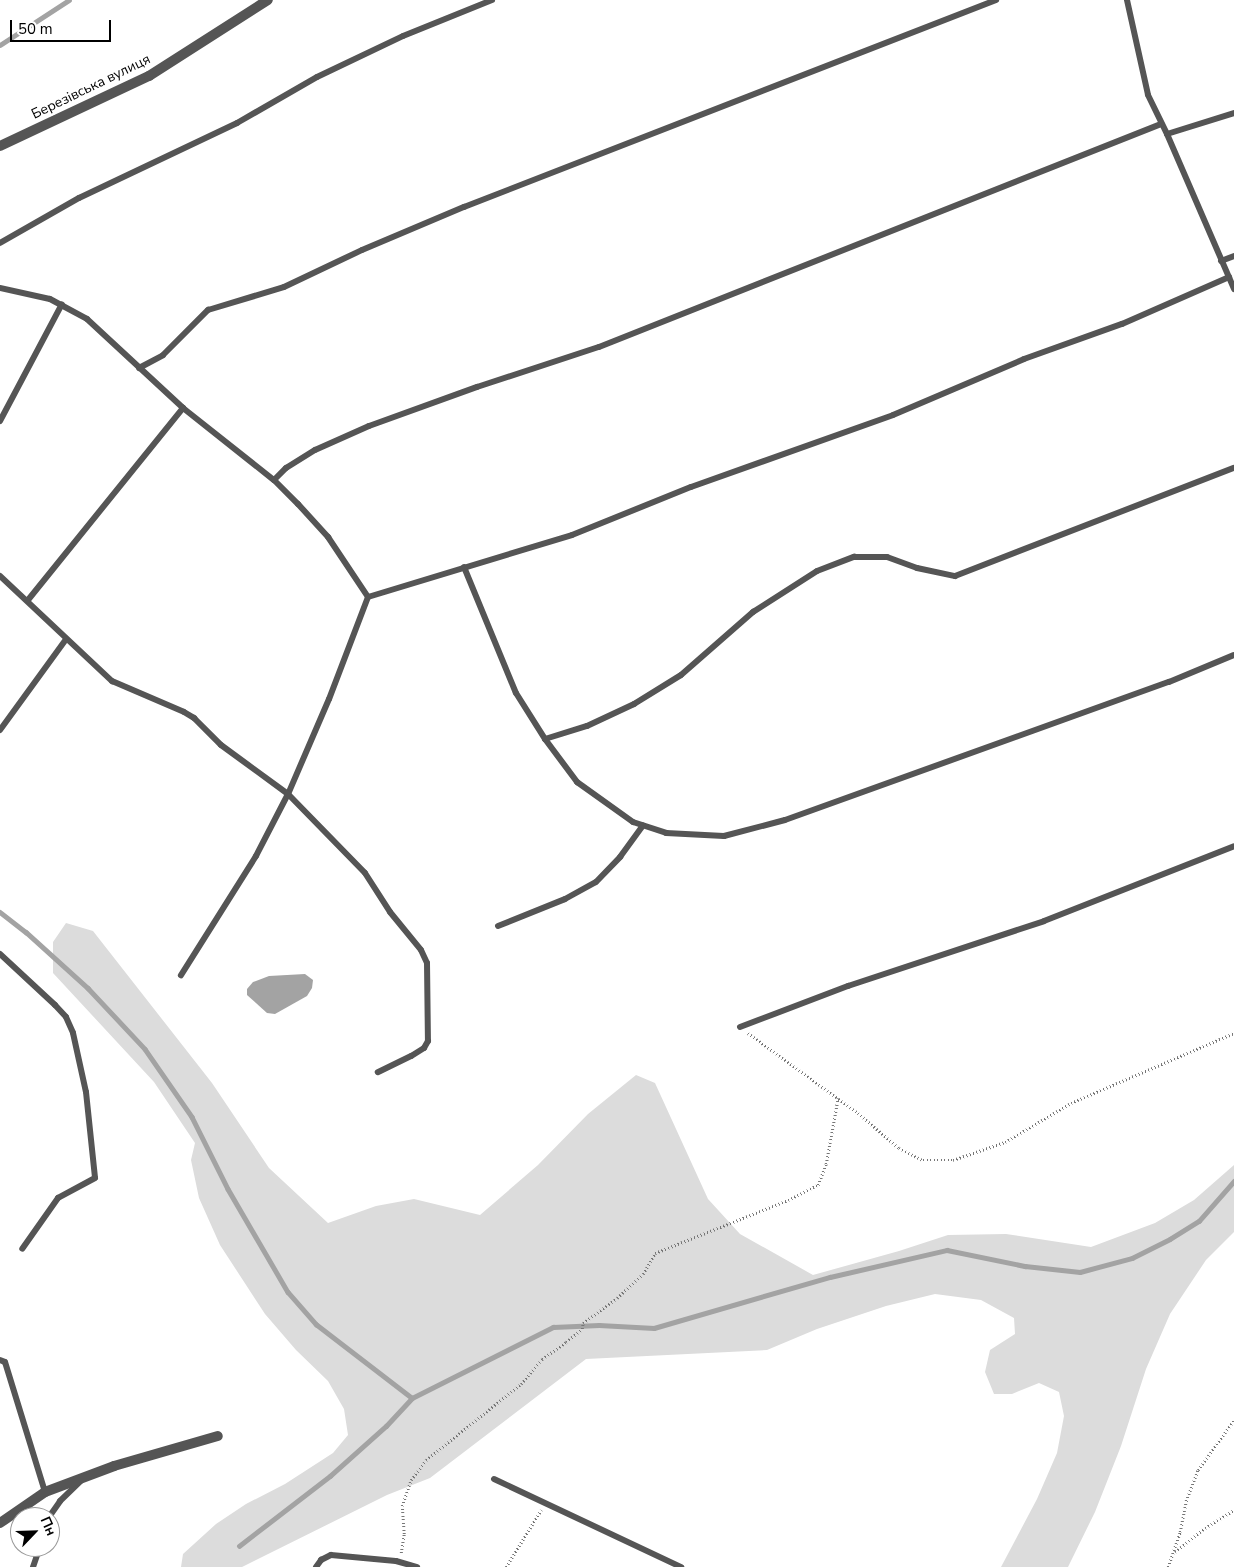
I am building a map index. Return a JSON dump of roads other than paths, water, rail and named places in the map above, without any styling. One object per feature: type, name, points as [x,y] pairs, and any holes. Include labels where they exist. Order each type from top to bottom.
[{"type":"street","name":"Березівська вулиця","points":[[0,146],[149,76],[268,0]]},
{"type":"street","points":[[0,1523],[45,1492],[114,1466],[218,1436]]},
{"type":"lane","points":[[0,243],[79,198],[237,124],[316,77],[403,36],[492,0]]},
{"type":"lane","points":[[139,368],[163,355],[208,310],[284,287],[362,250],[464,208],[996,0]]},
{"type":"lane","points":[[1127,0],[1148,95],[1167,134],[1234,289]]},
{"type":"lane","points":[[1167,134],[1234,112]]},
{"type":"lane","points":[[274,480],[286,468],[315,450],[369,426],[477,387],[599,347],[1161,124]]},
{"type":"lane","points":[[1221,261],[1234,256]]},
{"type":"lane","points":[[368,598],[572,534],[691,487],[893,414],[1024,358],[1122,324],[1229,277]]},
{"type":"lane","points":[[0,288],[50,299],[87,319],[183,408],[274,480],[328,537],[368,598]]},
{"type":"lane","points":[[0,421],[62,304]]},
{"type":"lane","points":[[28,600],[183,408]]},
{"type":"lane","points":[[544,739],[587,726],[634,704],[681,676],[753,612],[817,571],[854,557],[887,557],[917,568],[955,576],[1234,468]]},
{"type":"lane","points":[[464,567],[516,693],[544,739],[577,782],[633,822],[666,833],[724,836],[785,820],[1169,682],[1234,656]]},
{"type":"lane","points":[[0,576],[28,600],[66,639],[112,681],[189,715],[221,745],[288,794],[365,873],[390,912],[421,950],[427,964],[428,1041],[424,1048],[378,1072]]},
{"type":"lane","points":[[181,975],[256,856],[288,794],[329,699],[368,598]]},
{"type":"lane","points":[[0,730],[66,639]]},
{"type":"lane","points":[[498,926],[565,899],[596,882],[620,857],[643,825]]},
{"type":"lane","points":[[740,1027],[848,986],[1044,921],[1234,846]]},
{"type":"lane","points":[[0,954],[55,1005],[66,1017],[73,1033],[86,1092],[95,1178],[58,1198],[22,1248]]},
{"type":"lane","points":[[0,1360],[5,1362],[45,1492]]},
{"type":"lane","points":[[56,1507],[82,1479]]},
{"type":"lane","points":[[494,1479],[681,1567]]},
{"type":"lane","points":[[316,1567],[321,1560],[331,1555],[396,1561],[417,1567]]},
{"type":"waterway","points":[[0,45],[69,0]]},
{"type":"waterway","points":[[0,912],[26,932],[88,988],[145,1049],[192,1117],[228,1189],[288,1292],[316,1324],[412,1398]]},
{"type":"waterway","points":[[239,1546],[330,1476],[386,1426],[412,1398],[553,1327],[599,1325],[654,1328],[830,1277],[947,1250],[1025,1266],[1080,1272],[1132,1258],[1170,1239],[1199,1221],[1234,1181]]}]
